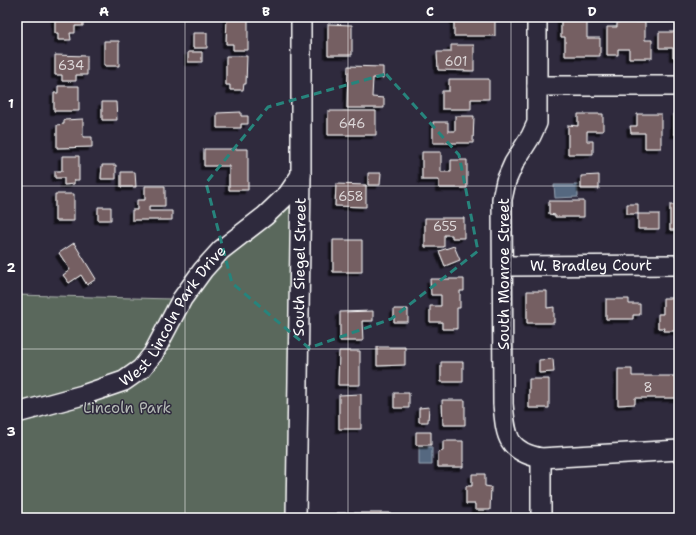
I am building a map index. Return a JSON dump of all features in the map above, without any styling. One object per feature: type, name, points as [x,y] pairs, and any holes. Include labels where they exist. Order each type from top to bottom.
[{"type":"street","name":"South Siegel Street","points":[[296,518],[301,17]]},
{"type":"street","name":"South Monroe Street","points":[[537,17],[537,123],[506,181],[502,199],[503,404],[505,426],[511,443],[519,451],[530,456],[541,458],[679,450]]},
{"type":"street","points":[[537,86],[679,86]]},
{"type":"street","name":"West Lincoln Park Drive","points":[[17,413],[83,395],[124,381],[141,369],[153,354],[182,299],[202,270],[221,250],[265,216],[282,200],[288,194],[300,175]]},
{"type":"street","name":"W. Bradley Court","points":[[503,266],[679,265]]},
{"type":"street","points":[[541,458],[541,518]]},
{"type":"highlighted area","points":[[386,74],[459,155],[478,251],[391,319],[309,348],[232,283],[206,183],[268,107]]},
{"type":"green space","name":"Lincoln Park","points":[[292,175],[291,518],[17,518],[17,295],[172,299],[215,248],[280,190]]},
{"type":"water","points":[[554,185],[578,185],[578,197],[555,198]]},
{"type":"water","points":[[419,447],[432,447],[432,465],[419,465]]},
{"type":"building","points":[[55,17],[83,17],[83,26],[75,26],[75,33],[70,33],[71,40],[58,40],[58,33],[55,33]]},
{"type":"building","points":[[227,17],[248,17],[248,50],[233,50],[233,44],[226,44]]},
{"type":"building","points":[[454,17],[495,17],[495,36],[454,36]]},
{"type":"building","points":[[561,17],[587,17],[587,38],[600,38],[600,56],[565,56],[565,37],[561,37]]},
{"type":"building","points":[[617,22],[645,22],[645,40],[652,40],[652,58],[629,58],[629,49],[618,49],[618,55],[607,55],[607,27],[617,27]]},
{"type":"building","points":[[328,24],[352,25],[352,55],[328,55]]},
{"type":"building","points":[[659,32],[679,32],[679,57],[673,57],[673,48],[659,48]]},
{"type":"building","points":[[193,33],[207,33],[207,48],[193,48]]},
{"type":"building","points":[[104,41],[119,41],[119,66],[104,66]]},
{"type":"building","points":[[451,45],[474,45],[474,71],[438,70],[437,52],[451,52]]},
{"type":"building","points":[[188,52],[202,52],[202,62],[188,62]]},
{"type":"building","points":[[55,55],[87,56],[87,75],[76,75],[76,81],[62,81],[62,75],[55,75]]},
{"type":"building","points":[[226,56],[247,56],[246,84],[244,84],[243,90],[230,90],[230,85],[226,85]]},
{"type":"building","points":[[348,66],[383,67],[383,78],[373,78],[372,97],[384,98],[384,108],[347,108]]},
{"type":"building","points":[[449,79],[489,79],[489,99],[471,99],[471,109],[442,109],[442,91],[449,91]]},
{"type":"building","points":[[58,86],[79,86],[79,111],[54,111],[54,93],[58,93]]},
{"type":"building","points":[[102,102],[116,102],[117,120],[102,120]]},
{"type":"building","points":[[328,111],[376,111],[376,135],[328,135]]},
{"type":"building","points":[[241,112],[241,116],[248,116],[248,124],[241,124],[241,128],[217,128],[217,113]]},
{"type":"building","points":[[674,113],[679,113],[679,134],[674,134]]},
{"type":"building","points":[[578,114],[603,114],[603,131],[587,131],[587,141],[593,141],[593,154],[568,154],[568,125],[578,126]]},
{"type":"building","points":[[637,114],[661,114],[661,148],[645,148],[645,133],[631,133],[630,126],[637,126]]},
{"type":"building","points":[[455,116],[474,116],[473,143],[433,143],[433,122],[448,122],[448,131],[455,131]]},
{"type":"building","points":[[83,119],[83,137],[92,137],[92,147],[57,148],[57,125],[64,124],[64,120]]},
{"type":"building","points":[[204,149],[248,149],[248,190],[229,190],[229,166],[204,166]]},
{"type":"building","points":[[422,152],[441,152],[441,172],[451,172],[451,160],[467,160],[467,188],[439,188],[439,180],[422,180]]},
{"type":"building","points":[[62,156],[79,156],[79,180],[74,180],[74,184],[64,185],[64,178],[55,178],[55,171],[62,171]]},
{"type":"building","points":[[102,165],[116,165],[116,179],[101,179]]},
{"type":"building","points":[[121,172],[135,172],[136,187],[121,187]]},
{"type":"building","points":[[368,173],[381,173],[380,185],[368,185]]},
{"type":"building","points":[[599,175],[599,189],[581,189],[581,176]]},
{"type":"building","points":[[336,184],[366,185],[366,207],[335,206]]},
{"type":"building","points":[[145,186],[165,186],[165,206],[149,206],[149,211],[172,211],[172,220],[132,220],[132,210],[137,210],[137,200],[145,200]]},
{"type":"building","points":[[55,194],[74,194],[74,221],[55,221]]},
{"type":"building","points":[[549,201],[584,201],[584,217],[555,217],[555,215],[549,214]]},
{"type":"building","points":[[627,204],[638,204],[638,214],[627,214]]},
{"type":"building","points":[[670,205],[679,205],[679,230],[670,230]]},
{"type":"building","points":[[98,207],[111,207],[111,220],[98,220]]},
{"type":"building","points":[[638,214],[659,214],[659,229],[638,229]]},
{"type":"building","points":[[425,218],[464,218],[464,238],[452,238],[452,235],[444,235],[444,247],[425,247]]},
{"type":"building","points":[[333,240],[362,240],[362,272],[333,272]]},
{"type":"building","points":[[74,243],[96,279],[87,285],[81,275],[69,283],[63,275],[70,270],[59,253]]},
{"type":"building","points":[[454,246],[460,260],[445,266],[439,251]]},
{"type":"building","points":[[430,279],[464,279],[464,291],[460,291],[460,308],[457,308],[457,329],[442,329],[442,322],[430,322],[430,306],[441,306],[441,295],[431,295]]},
{"type":"building","points":[[527,291],[547,291],[547,308],[554,307],[554,323],[527,323]]},
{"type":"building","points":[[663,298],[679,298],[678,331],[664,331],[665,328],[658,328],[658,314],[663,314]]},
{"type":"building","points":[[606,299],[629,299],[629,304],[640,304],[640,315],[633,315],[633,319],[606,319]]},
{"type":"building","points":[[394,309],[408,309],[408,322],[394,322]]},
{"type":"building","points":[[373,311],[373,321],[362,321],[363,341],[340,341],[340,312]]},
{"type":"building","points":[[377,347],[405,347],[405,365],[377,366]]},
{"type":"building","points":[[339,351],[360,351],[360,385],[338,385]]},
{"type":"building","points":[[553,359],[554,372],[539,373],[539,360]]},
{"type":"building","points":[[441,362],[463,362],[463,382],[441,382]]},
{"type":"building","points":[[618,369],[632,369],[632,376],[678,376],[678,398],[635,398],[635,404],[618,405]]},
{"type":"building","points":[[529,379],[549,379],[549,408],[529,408]]},
{"type":"building","points":[[394,393],[409,393],[409,408],[394,408]]},
{"type":"building","points":[[361,394],[361,429],[339,429],[339,395]]},
{"type":"building","points":[[442,400],[465,400],[465,425],[443,425]]},
{"type":"building","points":[[429,407],[428,422],[419,422],[419,408]]},
{"type":"building","points":[[416,432],[431,432],[431,445],[416,445]]},
{"type":"building","points":[[443,441],[463,441],[463,467],[438,467],[438,452],[443,451]]},
{"type":"building","points":[[472,474],[485,474],[485,486],[491,487],[490,510],[475,510],[475,504],[466,504],[466,486],[472,486]]},
{"type":"building","points":[[337,513],[390,513],[390,518],[337,518]]}]
